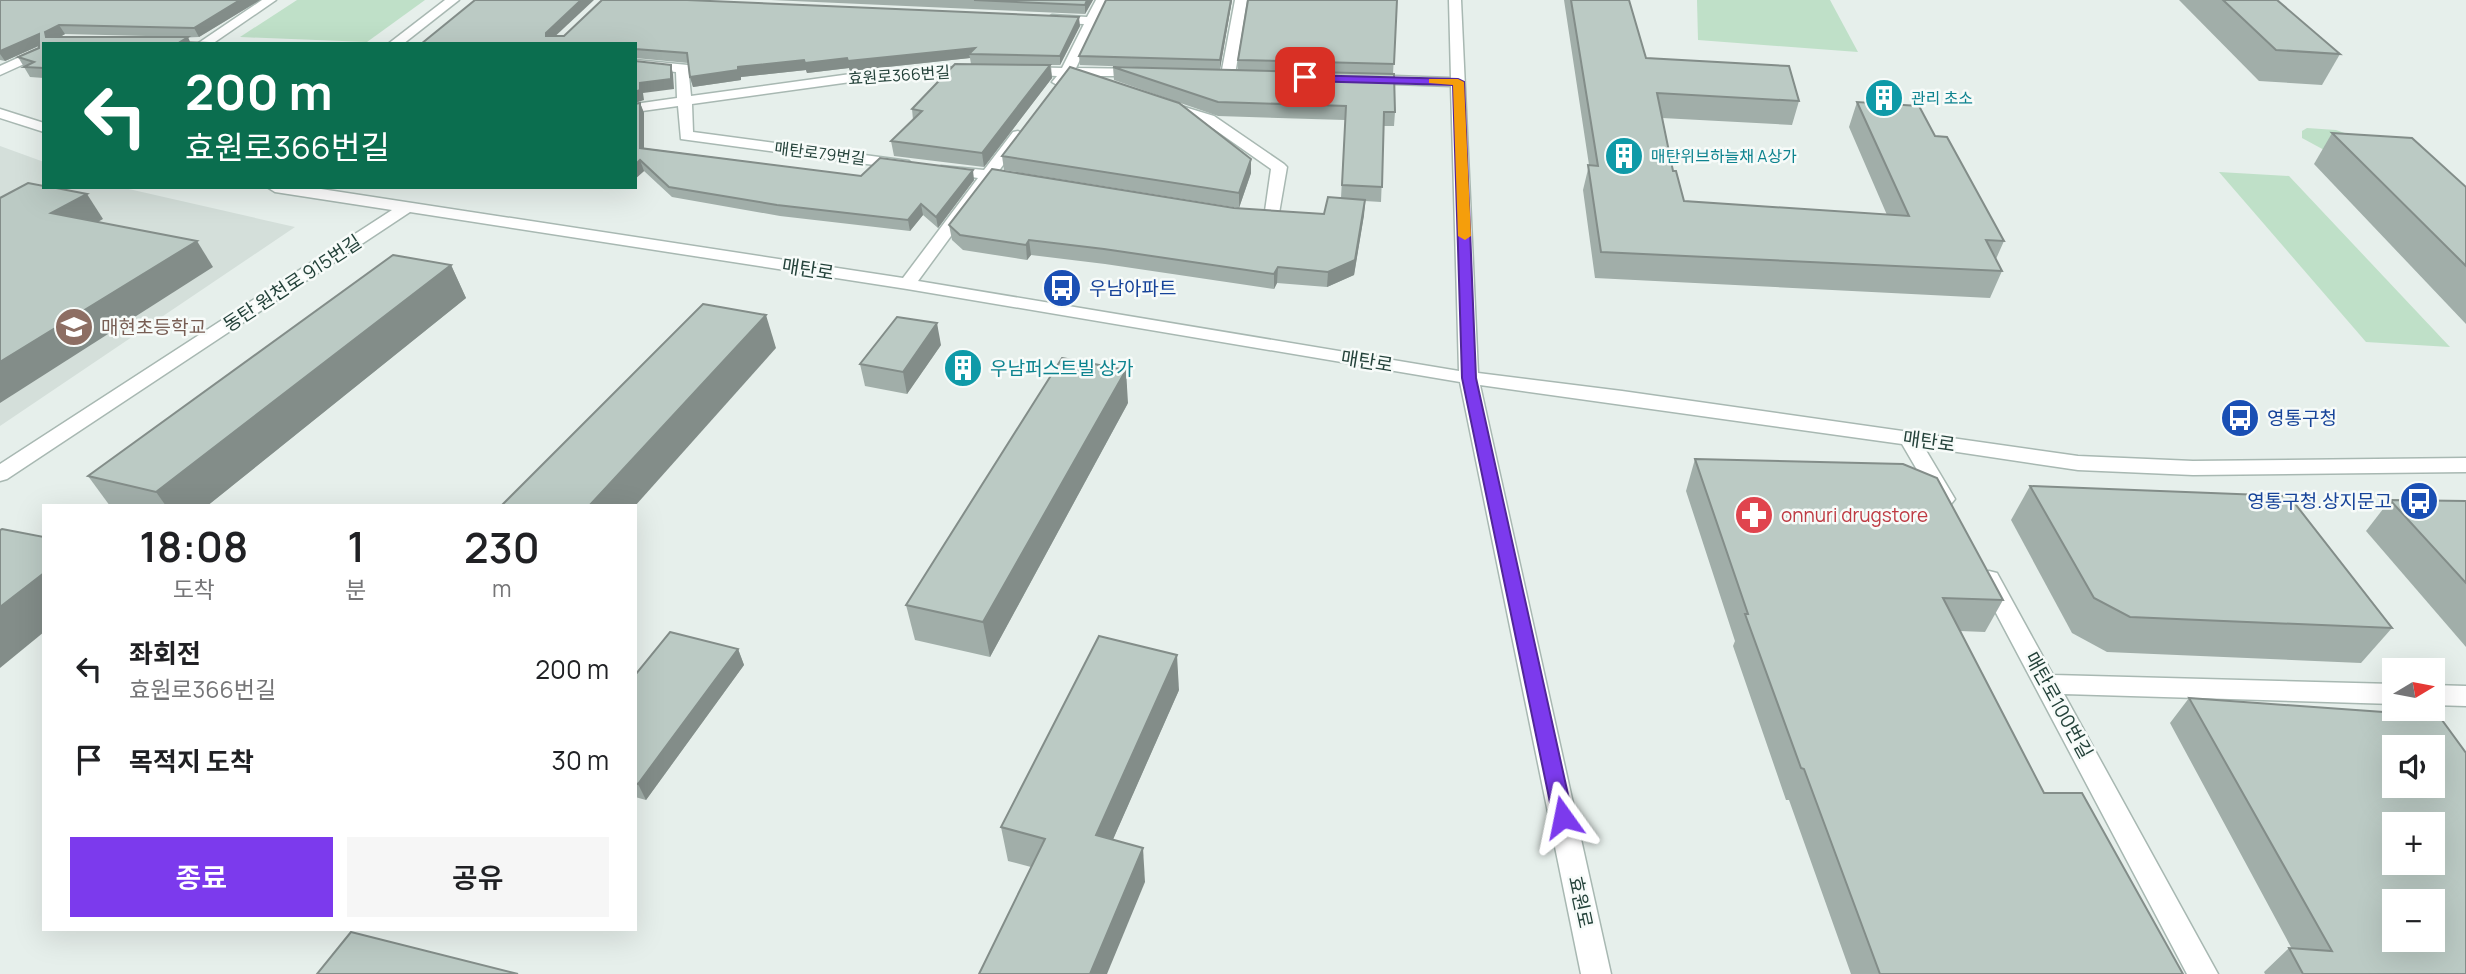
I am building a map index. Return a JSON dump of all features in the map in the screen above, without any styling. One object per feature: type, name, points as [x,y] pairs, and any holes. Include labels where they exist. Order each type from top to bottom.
[{"type":"street","points":[[205,42],[270,0]]},
{"type":"street","points":[[397,42],[453,0]]},
{"type":"street","points":[[1051,93],[1067,72],[1102,0]]},
{"type":"street","points":[[1228,75],[1241,0]]},
{"type":"street","name":"효원로","points":[[1455,0],[1469,378],[1596,974]]},
{"type":"street","points":[[1037,19],[1092,21]]},
{"type":"street","points":[[0,71],[42,51]]},
{"type":"street","points":[[637,64],[682,68],[682,102]]},
{"type":"street","name":"효원로366번길","points":[[637,108],[865,76],[996,70],[1161,74]]},
{"type":"street","points":[[1067,72],[1119,89]]},
{"type":"street","points":[[1350,79],[1458,82]]},
{"type":"street","name":"매탄로79번길","points":[[682,102],[685,136],[1029,181]]},
{"type":"street","points":[[1157,102],[1209,119],[1279,167],[1272,216],[1234,215]]},
{"type":"street","points":[[0,113],[42,127]]},
{"type":"street","points":[[907,284],[1027,123]]},
{"type":"street","name":"매탄로","points":[[288,189],[907,284],[1469,378],[2091,464],[2193,468],[2466,465]]},
{"type":"street","name":"동탄 원천로 915번길","points":[[0,474],[407,207]]},
{"type":"street","points":[[1909,438],[1959,526]]},
{"type":"street","name":"매탄로100번길","points":[[1980,562],[2203,974]]},
{"type":"street","points":[[2048,684],[2382,694]]},
{"type":"street","points":[[2445,696],[2464,698]]},
{"type":"shaded area","name":"매현초등학교","points":[[0,146],[42,161],[42,189],[129,189],[295,227],[0,426]]},
{"type":"green space","points":[[297,0],[425,0],[367,42],[240,37]]},
{"type":"green space","points":[[1697,0],[1830,0],[1858,52],[1698,40]]},
{"type":"green space","points":[[2307,128],[2336,130],[2356,137],[2326,151],[2302,138],[2302,131]]},
{"type":"green space","points":[[2219,172],[2289,176],[2450,347],[2366,342]]},
{"type":"building","points":[[0,0],[240,0],[194,28],[59,25],[45,32],[46,37],[188,37],[180,42],[42,42],[42,68],[24,67],[34,62],[18,57],[39,48],[39,34],[0,51]]},
{"type":"building","points":[[475,0],[581,0],[546,36],[564,36],[602,0],[687,0],[1079,17],[1060,56],[969,54],[975,48],[848,61],[847,58],[805,63],[804,60],[738,67],[738,70],[690,77],[687,53],[637,49],[637,42],[423,42]]},
{"type":"building","points":[[974,0],[1087,0],[1085,5]]},
{"type":"building","points":[[1106,0],[1231,0],[1220,60],[1079,56]]},
{"type":"building","points":[[1248,0],[1397,0],[1394,64],[1238,60]]},
{"type":"building","points":[[1571,0],[1629,0],[1646,58],[1789,66],[1799,101],[1657,93],[1673,171],[1676,171],[1684,201],[1909,216],[1857,102],[1919,106],[1935,136],[1947,137],[2004,241],[1986,240],[2002,271],[1601,252],[1588,165],[1598,166]]},
{"type":"building","points":[[2223,0],[2277,0],[2340,54],[2276,50]]},
{"type":"building","points":[[637,61],[671,65],[671,79],[640,83],[640,90],[637,91]]},
{"type":"building","points":[[955,64],[1050,65],[982,153],[891,141],[922,111],[912,109]]},
{"type":"building","points":[[1070,67],[1179,103],[1251,159],[1239,193],[1002,156]]},
{"type":"building","points":[[1113,67],[1394,74],[1395,112],[1384,112],[1382,187],[1342,185],[1346,106],[1218,102]]},
{"type":"building","points":[[640,103],[640,148],[861,176],[880,158],[973,170],[936,217],[921,204],[908,220],[777,205],[669,187],[640,160],[637,163],[637,104]]},
{"type":"building","points":[[2332,133],[2412,138],[2466,187],[2466,266]]},
{"type":"building","points":[[992,169],[1234,208],[1324,214],[1328,197],[1365,200],[1355,260],[1328,272],[1278,267],[1274,274],[1104,249],[1029,240],[1026,245],[960,235],[949,225]]},
{"type":"building","points":[[28,183],[42,186],[42,189],[61,189],[87,194],[51,213],[197,241],[0,362],[0,198]]},
{"type":"building","points":[[393,255],[451,265],[156,492],[88,476]]},
{"type":"building","points":[[703,304],[766,315],[591,504],[503,504]]},
{"type":"building","points":[[897,317],[937,323],[903,372],[860,364]]},
{"type":"building","points":[[1062,358],[1126,370],[983,622],[906,605]]},
{"type":"building","points":[[1695,459],[1903,464],[1937,478],[2003,600],[1943,598],[2044,793],[2082,793],[2183,974],[1880,974],[1745,614],[1748,614]]},
{"type":"building","points":[[2030,486],[2289,496],[2392,628],[2130,617],[2094,598]]},
{"type":"building","points":[[2390,500],[2466,501],[2466,583]]},
{"type":"building","points":[[0,530],[42,537],[42,575],[0,607]]},
{"type":"building","points":[[670,632],[738,649],[638,784],[637,784],[637,673]]},
{"type":"building","points":[[1099,636],[1177,655],[1096,835],[1143,848],[1090,974],[979,974],[1045,839],[1001,827]]},
{"type":"building","points":[[2189,698],[2382,712],[2382,721],[2443,721],[2466,753],[2466,974],[2303,974],[2289,948],[2332,951]]},
{"type":"building","points":[[351,932],[518,974],[317,974]]},
{"type":"slow traffic","points":[[1433,81],[1458,82],[1465,236]]},
{"type":"place","name":"관리 초소","points":[[1884,98]]},
{"type":"place","name":"매탄위브하늘채 A상가","points":[[1624,156]]},
{"type":"place","name":"우남아파트","points":[[1062,288]]},
{"type":"place","name":"매현초등학교","points":[[74,327]]},
{"type":"place","name":"우남퍼스트빌 상가","points":[[963,368]]},
{"type":"place","name":"영통구청","points":[[2240,418]]},
{"type":"place","name":"영통구청.상지문고","points":[[2419,501]]},
{"type":"place","name":"onnuri drugstore","points":[[1754,515]]},
{"type":"route","points":[[1305,77],[1458,82],[1469,378],[1563,817]]}]
